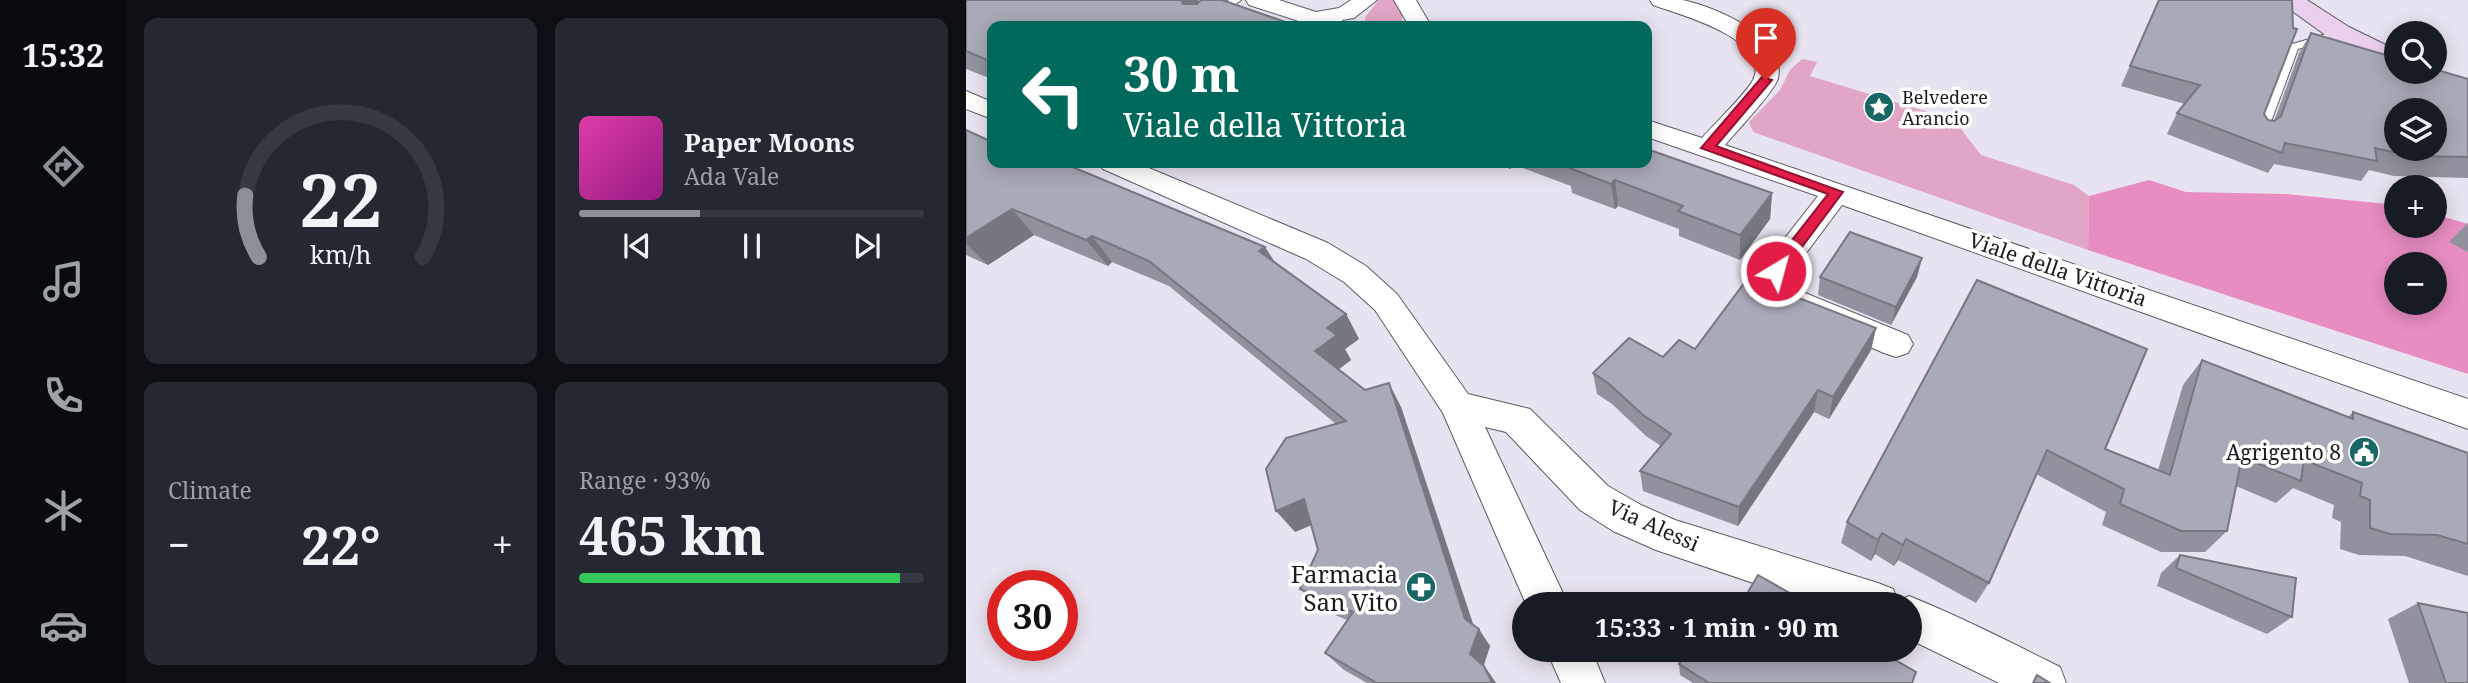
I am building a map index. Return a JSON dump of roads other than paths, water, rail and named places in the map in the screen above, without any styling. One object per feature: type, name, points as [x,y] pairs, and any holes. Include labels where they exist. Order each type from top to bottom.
[{"type":"main road","points":[[2291,0],[2340,33],[2384,55]]},
{"type":"street","points":[[1257,0],[1310,14],[1346,13],[1366,0]]},
{"type":"street","points":[[1405,0],[1417,21]]},
{"type":"street","points":[[1661,0],[1747,35],[1765,56],[1766,80],[1708,148]]},
{"type":"street","points":[[966,99],[987,109]]},
{"type":"street","name":"Viale della Vittoria","points":[[1652,130],[2468,414]]},
{"type":"street","points":[[1125,168],[1317,251],[1355,274],[1386,302],[1457,406],[1542,592]]},
{"type":"street","points":[[1837,192],[1763,288],[1896,344]]},
{"type":"street","name":"Via Alessi","points":[[1457,406],[1517,420],[1594,498],[1627,518],[1670,537],[1841,592]]},
{"type":"street","points":[[1922,623],[1960,639],[2044,683]]},
{"type":"street","points":[[1574,662],[1583,683]]},
{"type":"lane","points":[[1208,21],[1236,0]]},
{"type":"lane","points":[[2260,135],[2293,47],[2340,33]]},
{"type":"place","name":"Belvedere Arancio","points":[[1879,107]]},
{"type":"place","name":"Agrigento 8","points":[[2364,452]]},
{"type":"place","name":"Farmacia San Vito","points":[[1421,587]]}]
